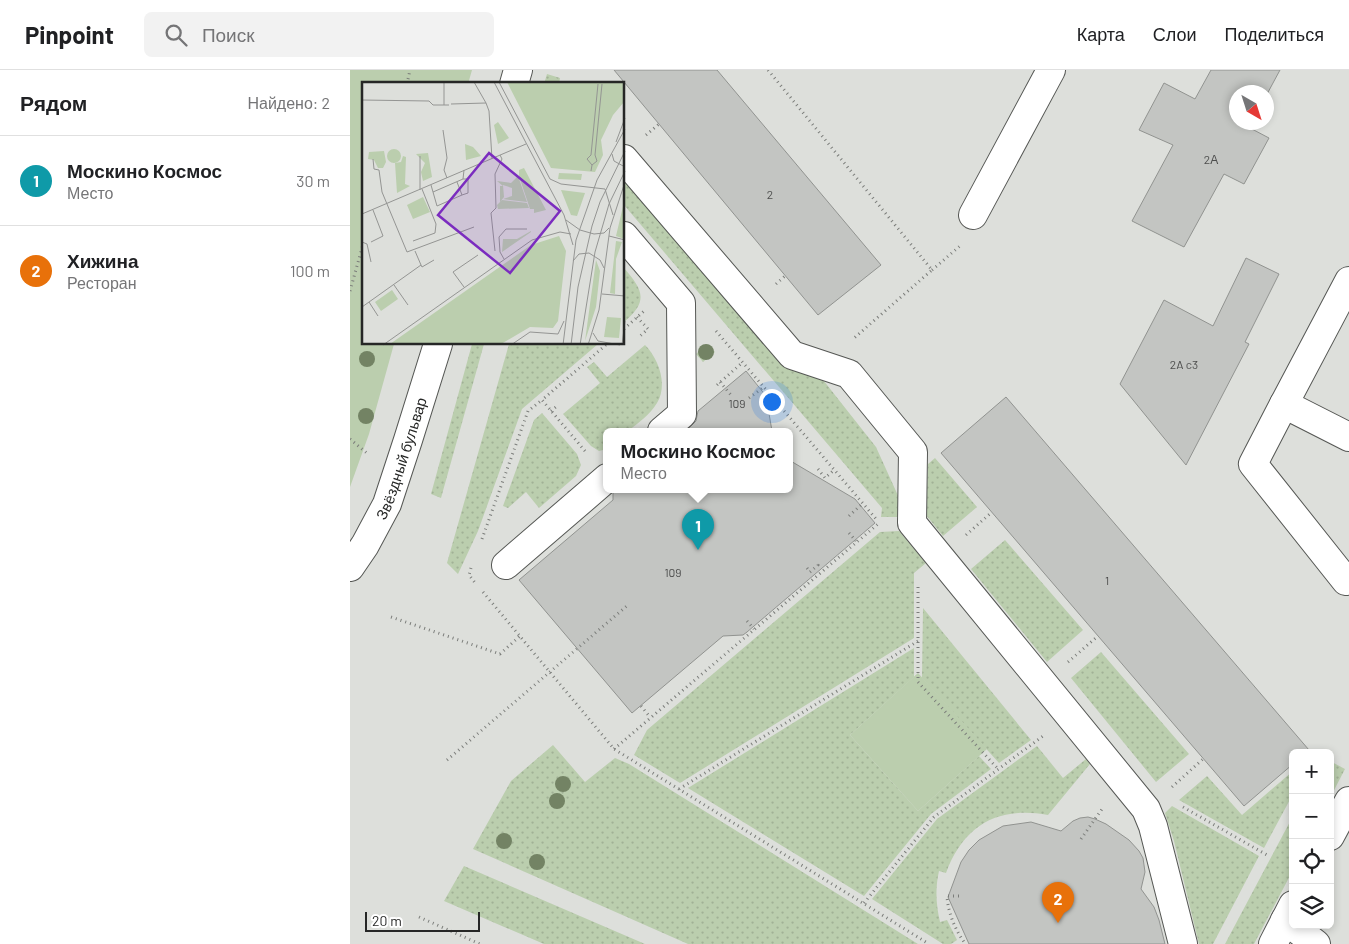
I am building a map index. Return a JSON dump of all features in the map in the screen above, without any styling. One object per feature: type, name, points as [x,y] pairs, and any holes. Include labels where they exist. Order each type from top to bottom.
[{"type":"street","points":[[973,215],[1051,70]]},
{"type":"street","points":[[625,159],[792,355],[849,374],[913,452],[912,523],[1044,682],[1154,802],[1153,826],[1184,944]]},
{"type":"street","points":[[625,237],[681,303],[682,414],[666,428]]},
{"type":"street","points":[[1349,281],[1253,464],[1346,581],[1349,579]]},
{"type":"street","name":"Звёздный бульвар","points":[[350,567],[365,545],[387,504],[438,345]]},
{"type":"street","points":[[1284,404],[1349,437]]},
{"type":"street","points":[[506,565],[603,481]]},
{"type":"street","points":[[1334,829],[1349,801]]},
{"type":"street","points":[[1273,944],[1289,912]]},
{"type":"street","points":[[1303,929],[1316,944]]},
{"type":"path","points":[[768,70],[932,270]]},
{"type":"path","points":[[852,340],[959,247]]},
{"type":"path","points":[[350,291],[362,248]]},
{"type":"path","points":[[614,749],[879,522],[702,314],[681,303]]},
{"type":"path","points":[[637,317],[648,329],[638,337]]},
{"type":"path","points":[[478,548],[528,411],[606,345]]},
{"type":"path","points":[[720,382],[731,395]]},
{"type":"path","points":[[749,398],[764,387]]},
{"type":"path","points":[[542,400],[588,455]]},
{"type":"path","points":[[551,411],[557,406]]},
{"type":"path","points":[[350,439],[373,457]]},
{"type":"path","points":[[818,469],[825,478],[834,470]]},
{"type":"path","points":[[849,516],[863,503]]},
{"type":"path","points":[[849,533],[856,542]]},
{"type":"path","points":[[940,557],[919,575],[918,682],[999,770]]},
{"type":"path","points":[[807,568],[810,572],[818,566],[814,562]]},
{"type":"path","points":[[472,566],[469,575],[614,749],[929,944]]},
{"type":"path","points":[[814,569],[818,574]]},
{"type":"path","points":[[447,760],[628,605]]},
{"type":"path","points":[[391,618],[500,654],[520,636]]},
{"type":"path","points":[[747,620],[754,629]]},
{"type":"path","points":[[1044,682],[1098,636]]},
{"type":"path","points":[[679,789],[918,642]]},
{"type":"path","points":[[641,706],[650,717]]},
{"type":"path","points":[[864,903],[934,816],[1034,743]]},
{"type":"path","points":[[1203,759],[1154,802],[1267,855]]},
{"type":"path","points":[[959,896],[948,896],[948,904],[958,932],[964,942],[963,944]]},
{"type":"path","points":[[419,917],[480,944]]},
{"type":"green space","points":[[350,70],[472,70],[469,82],[362,82],[362,345],[394,345],[369,434],[350,487]]},
{"type":"green space","points":[[547,74],[560,78],[559,82],[545,82]]},
{"type":"green space","points":[[625,175],[816,371],[876,447],[900,500],[897,517],[881,517],[882,508],[625,206]]},
{"type":"green space","points":[[625,269],[636,283],[640,295],[640,301],[632,315],[625,321]]},
{"type":"green space","points":[[707,344],[715,352],[703,362],[696,354]]},
{"type":"green space","points":[[472,345],[484,345],[441,498],[431,494]]},
{"type":"green space","points":[[509,345],[597,345],[522,409],[478,531],[458,574],[447,563]]},
{"type":"green space","points":[[645,345],[658,365],[662,388],[657,403],[651,411],[632,428],[603,428],[603,450],[599,451],[591,446],[563,414],[600,383],[587,367],[594,362],[607,377]]},
{"type":"green space","points":[[542,413],[577,454],[581,465],[576,476],[539,508],[526,492],[508,508],[503,506],[534,420]]},
{"type":"green space","points":[[935,458],[977,507],[943,536],[926,515],[928,464]]},
{"type":"green space","points":[[899,531],[926,563],[914,573],[914,638],[680,783],[634,755],[647,730],[880,532]]},
{"type":"green space","points":[[1005,540],[1083,630],[1047,662],[971,569]]},
{"type":"green space","points":[[923,608],[1031,740],[999,763],[922,678]]},
{"type":"green space","points":[[914,648],[914,677],[850,735],[918,811],[979,756],[991,769],[931,814],[864,896],[688,788]]},
{"type":"green space","points":[[1101,652],[1189,754],[1156,782],[1071,678]]},
{"type":"green space","points":[[918,673],[987,749],[918,811],[850,735]]},
{"type":"green space","points":[[553,745],[585,782],[615,758],[629,764],[918,944],[688,944],[473,849],[511,781]]},
{"type":"green space","points":[[1037,746],[1063,778],[1086,759],[1090,764],[1048,815],[1014,814],[998,817],[985,823],[962,842],[946,873],[939,871],[936,896],[940,922],[947,920],[957,940],[951,944],[943,944],[872,899],[937,819]]},
{"type":"green space","points":[[1334,763],[1345,769],[1334,790]]},
{"type":"green space","points":[[1289,774],[1289,801],[1264,848],[1179,800],[1207,776],[1242,815]]},
{"type":"green space","points":[[1172,806],[1259,856],[1213,944],[1199,944],[1174,841],[1165,813]]},
{"type":"green space","points":[[1289,824],[1289,878],[1254,944],[1225,944]]},
{"type":"green space","points":[[464,866],[645,944],[544,944],[444,901]]},
{"type":"building","points":[[614,70],[717,70],[881,265],[818,315]]},
{"type":"building","points":[[1211,70],[1280,70],[1272,85],[1229,85],[1229,130],[1254,130],[1269,138],[1244,184],[1224,174],[1184,247],[1132,221],[1173,145],[1139,130],[1164,83],[1195,99]]},
{"type":"building","points":[[1246,258],[1279,274],[1245,342],[1249,344],[1186,465],[1120,384],[1164,300],[1213,326]]},
{"type":"building","points":[[746,371],[766,396],[771,428],[689,428],[696,421],[698,411]]},
{"type":"building","points":[[1006,397],[1308,749],[1289,749],[1289,767],[1244,806],[941,453]]},
{"type":"building","points":[[793,462],[855,499],[875,523],[747,632],[743,635],[723,636],[632,713],[519,580],[613,500],[613,493],[793,493]]},
{"type":"building","points":[[1088,817],[1106,824],[1129,840],[1139,851],[1143,858],[1145,872],[1141,889],[1154,907],[1165,944],[969,944],[948,897],[961,862],[969,850],[979,840],[1003,826],[1031,822],[1061,831],[1073,821]]},
{"type":"place","name":"Москино Космос","points":[[698,550]]},
{"type":"place","name":"Хижина","points":[[1058,923]]}]
